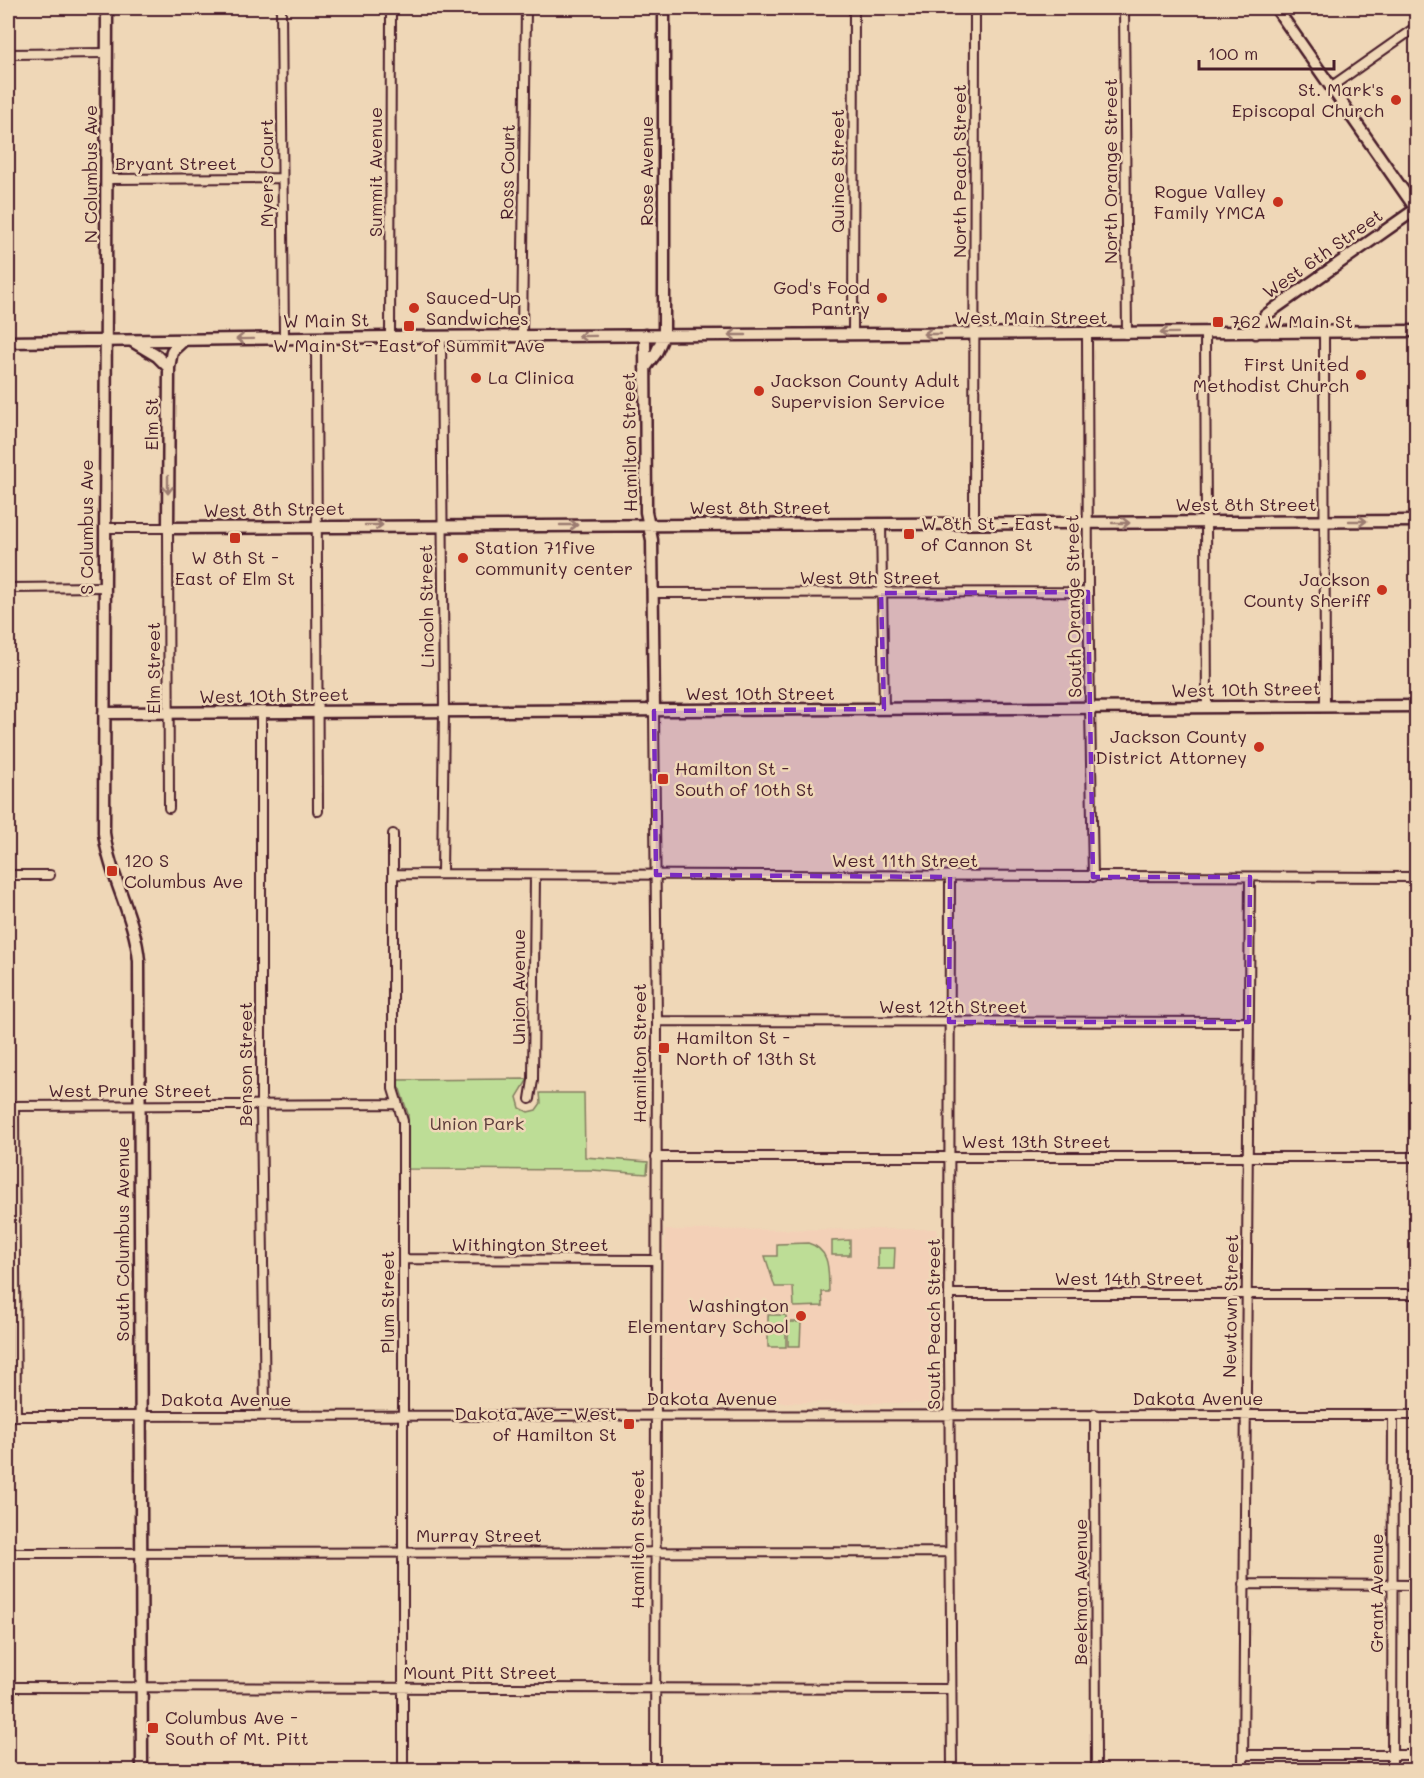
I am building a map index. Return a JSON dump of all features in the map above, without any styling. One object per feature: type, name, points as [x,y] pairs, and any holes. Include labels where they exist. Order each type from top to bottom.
[{"type":"main road","name":"N Columbus Ave","points":[[107,8],[107,341]]},
{"type":"main road","name":"Rose Avenue","points":[[664,8],[664,335]]},
{"type":"main road","points":[[1276,8],[1416,209]]},
{"type":"main road","name":"West 6th Street","points":[[1256,333],[1265,316],[1274,309],[1416,209]]},
{"type":"main road","name":"West Main Street","points":[[645,335],[1416,332]]},
{"type":"main road","name":"W Main St","points":[[8,342],[645,335]]},
{"type":"main road","name":"Hamilton Street","points":[[645,335],[646,512],[652,540],[654,711]]},
{"type":"main road","points":[[645,368],[656,353],[664,335]]},
{"type":"main road","points":[[169,368],[172,351],[184,340]]},
{"type":"main road","name":"S Columbus Ave","points":[[104,713],[107,341]]},
{"type":"main road","points":[[132,341],[157,356],[169,368]]},
{"type":"main road","name":"Elm St","points":[[168,528],[169,368]]},
{"type":"main road","name":"West 8th Street","points":[[168,528],[318,525],[1416,521]]},
{"type":"main road","name":"West 10th Street","points":[[104,713],[1416,706]]},
{"type":"main road","name":"South Columbus Avenue","points":[[104,713],[106,844],[112,871],[130,914],[137,943],[142,1770]]},
{"type":"street","name":"Myers Court","points":[[281,8],[284,338]]},
{"type":"street","name":"Summit Avenue","points":[[390,337],[391,8]]},
{"type":"street","name":"Ross Court","points":[[522,336],[526,8]]},
{"type":"street","name":"Quince Street","points":[[853,334],[854,8]]},
{"type":"street","name":"North Peach Street","points":[[975,8],[975,334]]},
{"type":"street","name":"North Orange Street","points":[[1124,8],[1127,334]]},
{"type":"street","points":[[1332,86],[1416,27]]},
{"type":"street","points":[[8,54],[107,53]]},
{"type":"street","name":"Bryant Street","points":[[106,179],[282,178]]},
{"type":"street","points":[[1324,332],[1325,706]]},
{"type":"street","points":[[1205,333],[1207,707]]},
{"type":"street","points":[[974,523],[975,334]]},
{"type":"street","name":"South Orange Street","points":[[1087,334],[1088,592],[1093,877]]},
{"type":"street","name":"Lincoln Street","points":[[441,337],[444,711],[442,874]]},
{"type":"street","points":[[316,338],[318,811]]},
{"type":"street","points":[[881,524],[884,709]]},
{"type":"street","name":"West 8th Street","points":[[104,528],[168,528]]},
{"type":"street","name":"Elm Street","points":[[168,528],[169,808]]},
{"type":"street","points":[[8,588],[104,587]]},
{"type":"street","name":"West 9th Street","points":[[653,593],[1088,592]]},
{"type":"street","name":"Hamilton Street","points":[[654,711],[657,1021],[655,1770]]},
{"type":"street","name":"Benson Street","points":[[261,713],[261,1106],[266,1414]]},
{"type":"street","name":"Plum Street","points":[[393,834],[393,1089],[403,1121],[403,1770]]},
{"type":"street","name":"West 11th Street","points":[[393,874],[1416,877]]},
{"type":"street","name":"Union Avenue","points":[[530,1099],[533,1080],[535,874]]},
{"type":"street","points":[[8,875],[50,875]]},
{"type":"street","name":"South Peach Street","points":[[950,877],[949,1415],[952,1770]]},
{"type":"street","name":"Newtown Street","points":[[1243,1770],[1250,877]]},
{"type":"street","name":"West 12th Street","points":[[657,1021],[1249,1022]]},
{"type":"street","name":"West Prune Street","points":[[10,1106],[397,1104]]},
{"type":"street","points":[[10,1106],[12,1416]]},
{"type":"street","name":"West 13th Street","points":[[656,1157],[1416,1158]]},
{"type":"street","name":"Withington Street","points":[[403,1259],[656,1260]]},
{"type":"street","name":"West 14th Street","points":[[949,1294],[1416,1294]]},
{"type":"street","name":"Dakota Avenue","points":[[12,1416],[266,1414],[1416,1415]]},
{"type":"street","name":"Beekman Avenue","points":[[1095,1414],[1096,1770]]},
{"type":"street","name":"Grant Avenue","points":[[1392,1770],[1393,1415]]},
{"type":"street","name":"Murray Street","points":[[8,1552],[950,1552]]},
{"type":"street","points":[[1244,1584],[1416,1585]]},
{"type":"street","name":"Mount Pitt Street","points":[[8,1688],[951,1689]]},
{"type":"street","points":[[1243,1755],[1416,1755]]},
{"type":"highlighted area","points":[[1088,592],[1093,877],[1250,877],[1249,1022],[949,1022],[950,877],[656,875],[654,711],[884,709],[881,593]]},
{"type":"shaded area","name":"Washington Elementary School","points":[[937,1229],[937,1403],[664,1402],[665,1230]]},
{"type":"green space","name":"Union Park","points":[[528,1079],[517,1097],[520,1108],[528,1112],[536,1110],[541,1103],[540,1093],[584,1093],[585,1157],[648,1162],[647,1174],[591,1170],[408,1169],[408,1114],[397,1080]]},
{"type":"green space","points":[[850,1240],[850,1255],[832,1255],[832,1241]]},
{"type":"green space","points":[[808,1243],[816,1246],[825,1256],[829,1292],[822,1292],[823,1306],[794,1307],[793,1287],[775,1287],[765,1256],[777,1256],[777,1244]]},
{"type":"green space","points":[[878,1248],[895,1248],[894,1269],[878,1269]]},
{"type":"green space","points":[[768,1315],[786,1315],[786,1347],[768,1347]]},
{"type":"green space","points":[[788,1322],[801,1322],[800,1346],[788,1346]]},
{"type":"place","name":"St. Mark's Episcopal Church","points":[[1396,100]]},
{"type":"place","name":"Rogue Valley Family YMCA","points":[[1278,202]]},
{"type":"place","name":"God's Food Pantry","points":[[882,298]]},
{"type":"place","name":"Sauced-Up Sandwiches","points":[[414,308]]},
{"type":"place","name":"762 W Main St","points":[[1218,322]]},
{"type":"place","name":"W Main St - East of Summit Ave","points":[[409,326]]},
{"type":"place","name":"First United Methodist Church","points":[[1361,375]]},
{"type":"place","name":"La Clinica","points":[[476,378]]},
{"type":"place","name":"Jackson County Adult Supervision Service","points":[[759,391]]},
{"type":"place","name":"W 8th St - East of Cannon St","points":[[909,534]]},
{"type":"place","name":"W 8th St - East of Elm St","points":[[235,538]]},
{"type":"place","name":"Station 71five community center","points":[[463,558]]},
{"type":"place","name":"Jackson County Sheriff","points":[[1382,590]]},
{"type":"place","name":"Jackson County District Attorney","points":[[1259,747]]},
{"type":"place","name":"Hamilton St - South of 10th St","points":[[663,779]]},
{"type":"place","name":"120 S Columbus Ave","points":[[112,871]]},
{"type":"place","name":"Hamilton St - North of 13th St","points":[[664,1048]]},
{"type":"place","name":"Washington Elementary School","points":[[801,1316]]},
{"type":"place","name":"Dakota Ave - West of Hamilton St","points":[[629,1424]]},
{"type":"place","name":"Columbus Ave - South of Mt. Pitt","points":[[153,1728]]}]
